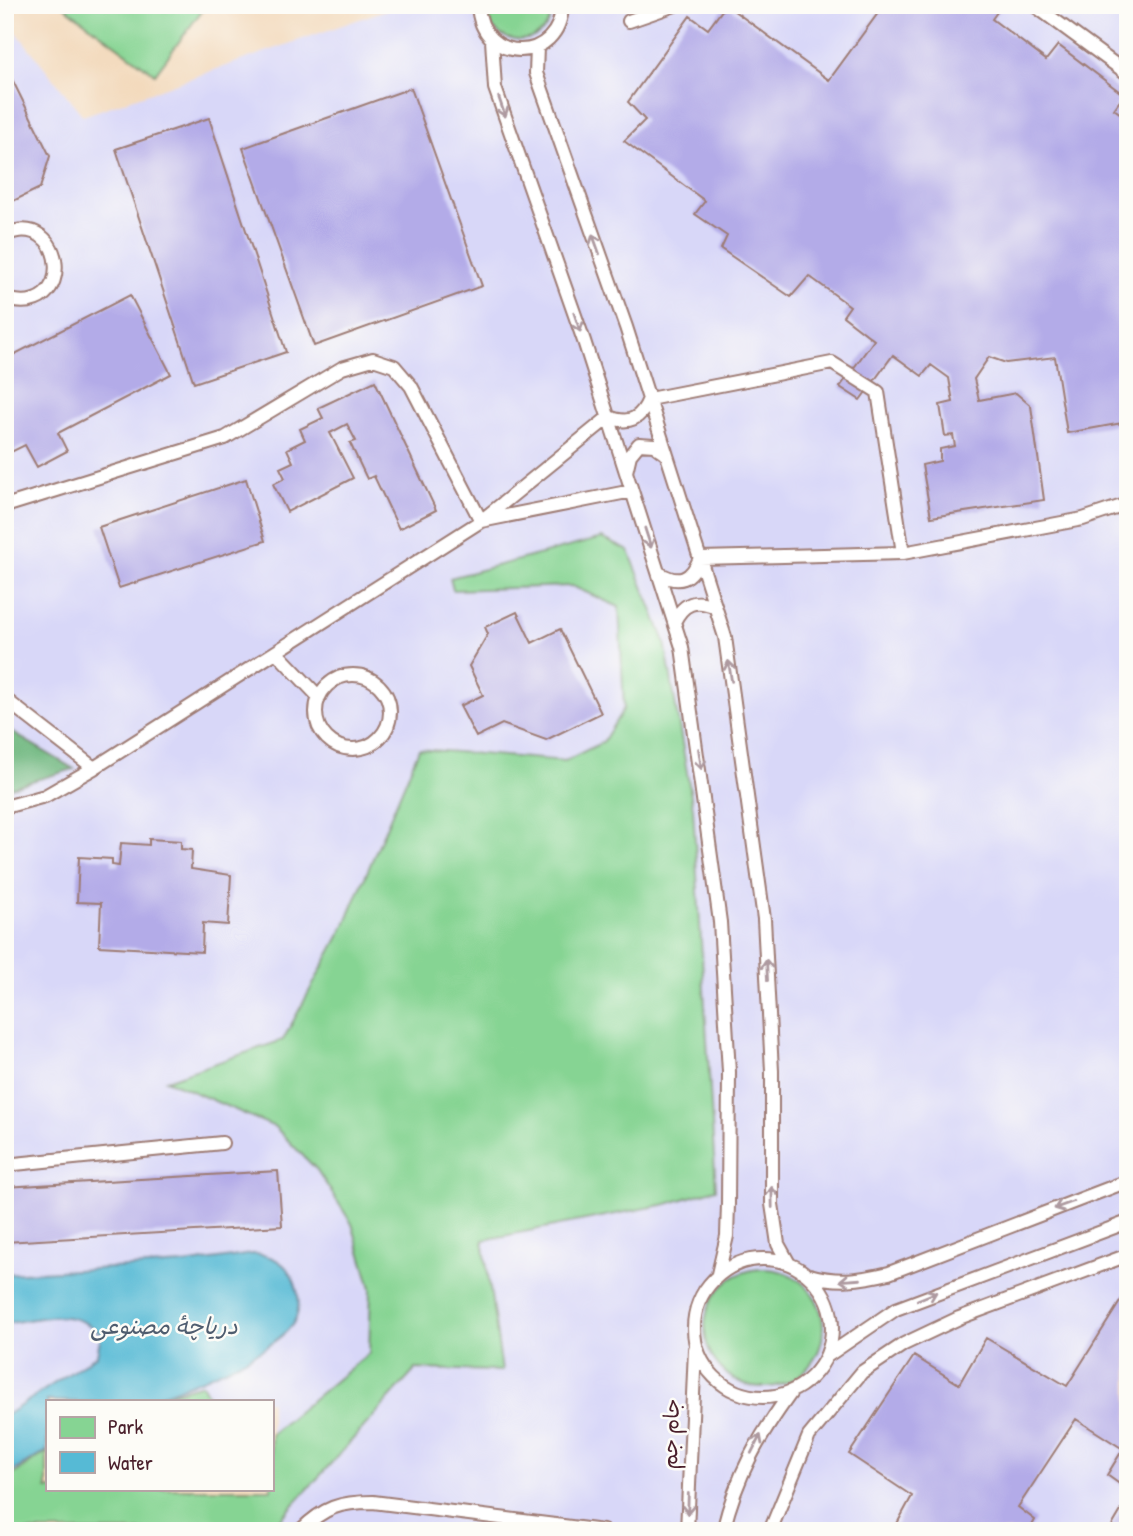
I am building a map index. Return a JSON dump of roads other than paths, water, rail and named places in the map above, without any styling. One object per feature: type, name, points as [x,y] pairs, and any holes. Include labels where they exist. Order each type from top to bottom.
[{"type":"lane","points":[[478,5],[483,30],[492,40],[514,50],[537,47],[555,31],[561,20],[562,5]]},
{"type":"lane","points":[[628,21],[675,5]]},
{"type":"lane","points":[[1034,5],[1128,74]]},
{"type":"lane","points":[[492,40],[495,88],[609,417],[682,648],[720,922],[729,1072],[727,1236],[718,1274]]},
{"type":"lane","points":[[537,47],[536,73],[649,399],[725,637],[764,919],[772,1071],[774,1225],[778,1244],[788,1262]]},
{"type":"lane","points":[[5,235],[24,230],[45,240],[57,259],[57,270],[48,290],[40,298],[17,302],[5,299]]},
{"type":"lane","points":[[5,506],[225,439],[342,368],[373,359],[394,366],[411,386],[481,521]]},
{"type":"lane","points":[[649,399],[832,363],[878,392],[903,553]]},
{"type":"lane","points":[[609,417],[622,422],[633,420],[643,412],[649,399]]},
{"type":"lane","points":[[5,807],[45,796],[94,768],[481,521],[609,417]]},
{"type":"lane","points":[[626,472],[630,455],[639,444],[654,445],[667,454]]},
{"type":"lane","points":[[481,521],[632,491]]},
{"type":"lane","points":[[700,558],[903,553],[1083,519],[1128,504]]},
{"type":"lane","points":[[659,573],[672,581],[685,580],[694,573],[700,558]]},
{"type":"lane","points":[[674,622],[680,610],[691,603],[705,602],[715,607]]},
{"type":"lane","points":[[276,652],[319,697],[317,721],[331,742],[354,749],[366,747],[385,732],[390,720],[387,696],[371,678],[359,674],[335,678],[319,697]]},
{"type":"lane","points":[[5,699],[94,768]]},
{"type":"lane","points":[[5,1165],[222,1143]]},
{"type":"lane","points":[[792,1391],[762,1398],[738,1393],[719,1382],[703,1364],[693,1323],[703,1292],[718,1274],[752,1259],[788,1262],[809,1275],[833,1281],[859,1280],[889,1273],[1128,1181]]},
{"type":"lane","points":[[723,1531],[732,1497],[758,1438],[792,1391],[812,1377],[827,1356],[897,1310],[1128,1222]]},
{"type":"lane","points":[[770,1531],[808,1436],[862,1372],[904,1344],[960,1318],[1128,1255]]},
{"type":"lane","points":[[809,1275],[824,1293],[832,1316],[833,1332],[827,1356]]},
{"type":"lane","name":"جام جم","points":[[687,1531],[695,1338]]},
{"type":"lane","points":[[300,1531],[325,1510],[343,1502],[373,1502],[603,1531]]},
{"type":"water","name":"دریاچهٔ مصنوعی","points":[[252,1254],[277,1260],[287,1269],[294,1281],[298,1312],[294,1322],[268,1346],[225,1369],[144,1400],[46,1400],[46,1452],[5,1476],[5,1416],[97,1355],[101,1334],[79,1320],[68,1317],[43,1317],[5,1324],[5,1274],[184,1264]]}]
